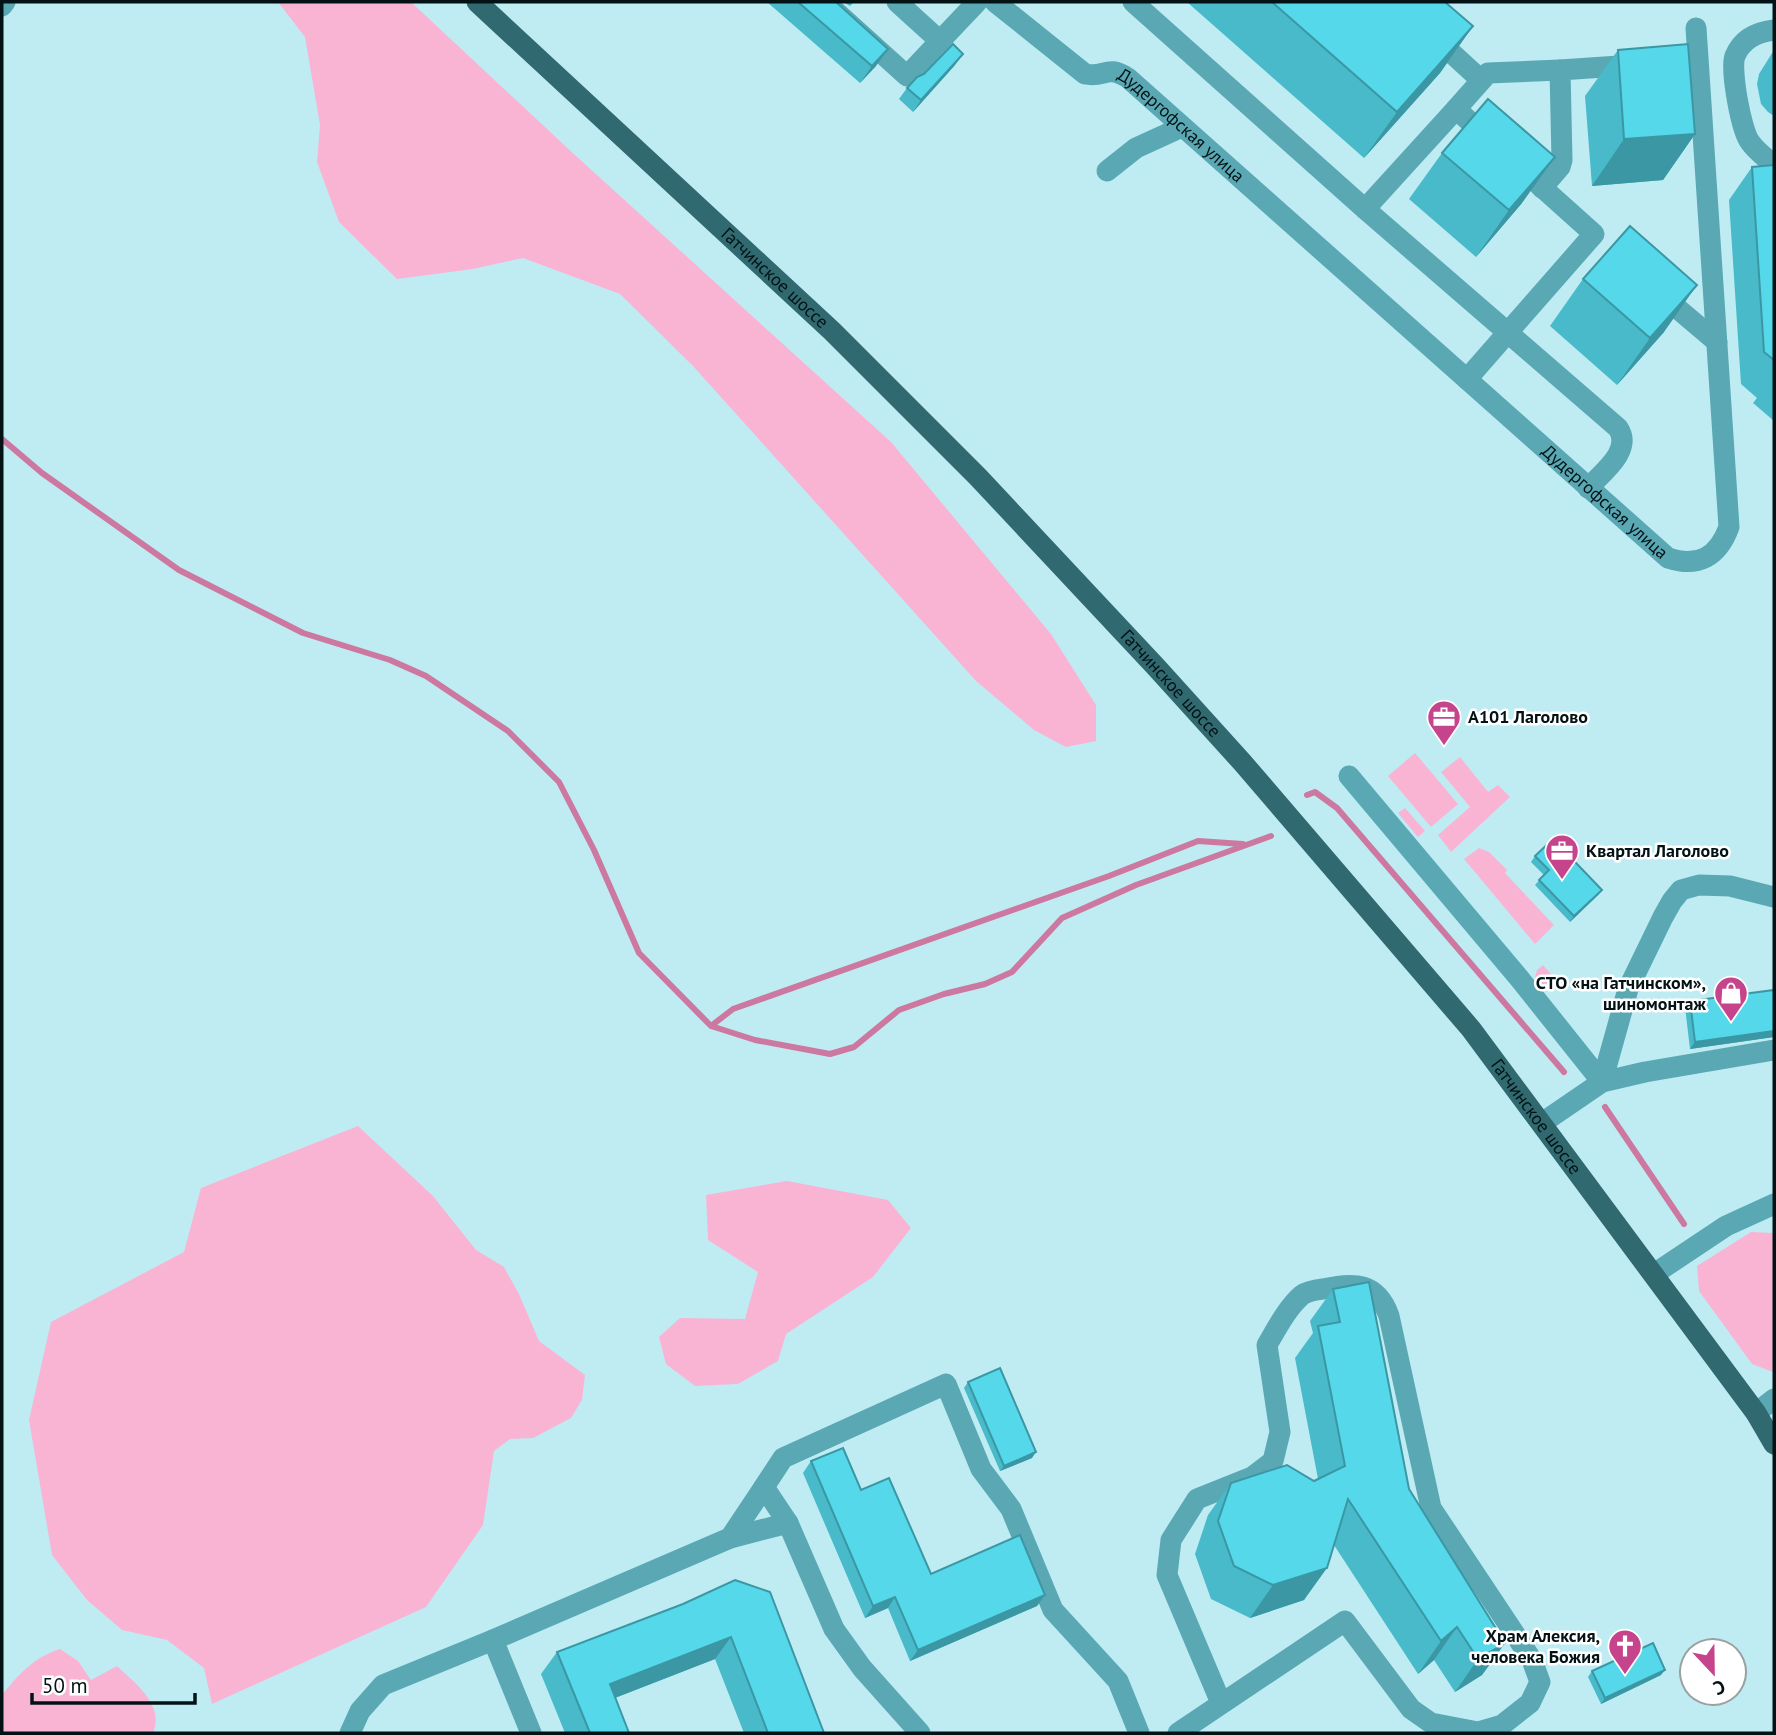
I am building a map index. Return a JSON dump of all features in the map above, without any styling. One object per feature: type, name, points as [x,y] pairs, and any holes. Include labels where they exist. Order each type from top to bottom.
[{"type":"main road","name":"Гатчинское шоссе","points":[[477,2],[832,331],[978,477],[1242,762],[1471,1029],[1756,1413],[1774,1444]]},
{"type":"lane","points":[[2,6],[5,2]]},
{"type":"lane","points":[[825,2],[907,76],[977,2]]},
{"type":"lane","points":[[897,2],[940,41]]},
{"type":"lane","name":"Дудергофская улица","points":[[996,2],[1085,74],[1096,76],[1105,71],[1117,71],[1128,78],[1668,558],[1682,562],[1696,561],[1714,552],[1724,541],[1729,527],[1696,28]]},
{"type":"lane","points":[[1396,2],[1481,80]]},
{"type":"lane","points":[[1142,4],[1365,209],[1618,428],[1623,435],[1623,445],[1588,488]]},
{"type":"lane","points":[[1774,30],[1763,31],[1746,40],[1734,58],[1738,112],[1748,141],[1774,164]]},
{"type":"lane","points":[[1365,209],[1488,73],[1699,61]]},
{"type":"lane","points":[[1542,188],[1560,167],[1562,160],[1560,70]]},
{"type":"lane","points":[[1456,109],[1612,251]]},
{"type":"lane","points":[[1702,115],[1738,112]]},
{"type":"lane","points":[[1107,171],[1136,148],[1182,127]]},
{"type":"lane","points":[[1467,379],[1594,234]]},
{"type":"lane","points":[[1640,276],[1717,342]]},
{"type":"lane","points":[[1349,776],[1602,1082]]},
{"type":"lane","points":[[1602,1082],[1628,989],[1663,917],[1681,890],[1699,884],[1730,886],[1774,897]]},
{"type":"lane","points":[[1542,1124],[1602,1082],[1774,1050]]},
{"type":"lane","points":[[1654,1274],[1726,1226],[1774,1204]]},
{"type":"lane","points":[[1178,1733],[1345,1621],[1411,1710],[1431,1723],[1478,1732],[1502,1726],[1530,1703],[1540,1682],[1532,1660],[1431,1508],[1389,1316],[1384,1301],[1368,1287],[1344,1284],[1318,1289],[1306,1292],[1292,1304],[1267,1345],[1280,1432],[1273,1461],[1252,1477],[1197,1499],[1171,1540],[1167,1575],[1221,1703]]},
{"type":"lane","points":[[730,1538],[783,1458],[946,1384],[981,1469],[1012,1509],[1053,1610],[1118,1681],[1139,1733]]},
{"type":"lane","points":[[1756,1413],[1774,1399]]},
{"type":"lane","points":[[764,1486],[789,1523],[834,1629],[862,1668],[920,1733]]},
{"type":"lane","points":[[350,1733],[360,1711],[383,1685],[730,1538],[789,1523]]},
{"type":"lane","points":[[493,1640],[531,1733]]},
{"type":"shaded area","points":[[278,2],[411,2],[891,442],[1051,634],[1096,705],[1096,741],[1066,747],[1034,730],[976,681],[693,366],[620,294],[523,258],[473,269],[397,279],[339,222],[317,162],[320,125],[305,37]]},
{"type":"shaded area","points":[[1415,753],[1458,804],[1431,827],[1388,776]]},
{"type":"shaded area","points":[[1460,757],[1488,792],[1498,785],[1510,797],[1451,852],[1438,835],[1470,807],[1441,772]]},
{"type":"shaded area","points":[[1405,808],[1425,831],[1418,837],[1398,813]]},
{"type":"shaded area","points":[[1479,848],[1489,852],[1507,870],[1505,873],[1554,925],[1535,944],[1464,859]]},
{"type":"shaded area","points":[[1543,965],[1557,981],[1542,993],[1534,981],[1537,970]]},
{"type":"shaded area","points":[[358,1126],[433,1196],[476,1250],[504,1267],[539,1341],[585,1375],[582,1400],[571,1418],[533,1438],[510,1439],[494,1451],[483,1525],[426,1607],[212,1704],[204,1668],[167,1640],[122,1630],[87,1600],[52,1555],[29,1420],[51,1322],[184,1252],[201,1188]]},
{"type":"shaded area","points":[[787,1181],[888,1200],[911,1228],[873,1277],[786,1334],[778,1361],[738,1384],[695,1386],[666,1364],[659,1337],[680,1318],[745,1319],[758,1272],[708,1240],[706,1195]]},
{"type":"shaded area","points":[[1751,1232],[1774,1233],[1773,1372],[1752,1364],[1699,1291],[1697,1266]]},
{"type":"shaded area","points":[[60,1649],[78,1661],[91,1680],[117,1666],[152,1704],[156,1723],[153,1733],[2,1733],[2,1695],[28,1667]]},
{"type":"building","points":[[798,2],[836,2],[888,49],[872,66]]},
{"type":"building","points":[[1272,2],[1445,2],[1473,26],[1397,112]]},
{"type":"building","points":[[953,44],[963,54],[921,100],[907,88]]},
{"type":"building","points":[[1688,44],[1695,134],[1624,139],[1618,50]]},
{"type":"building","points":[[1488,99],[1555,157],[1509,210],[1442,153]]},
{"type":"building","points":[[1774,165],[1774,360],[1764,352],[1752,167]]},
{"type":"building","points":[[1630,226],[1697,285],[1650,338],[1583,279]]},
{"type":"building","name":"Квартал Лаголово","points":[[1553,839],[1602,890],[1574,916],[1539,880],[1549,870],[1535,856]]},
{"type":"building","name":"СТО «на Гатчинском», шиномонтаж","points":[[1774,990],[1774,1031],[1695,1042],[1690,1001]]},
{"type":"building","points":[[1369,1282],[1409,1489],[1505,1643],[1478,1659],[1457,1627],[1441,1641],[1348,1499],[1327,1568],[1273,1585],[1234,1566],[1218,1521],[1231,1483],[1287,1465],[1314,1481],[1345,1466],[1318,1326],[1340,1322],[1333,1289]]},
{"type":"building","points":[[1000,1368],[1036,1452],[1004,1466],[968,1382]]},
{"type":"building","points":[[843,1448],[861,1490],[889,1478],[931,1574],[1020,1535],[1045,1595],[918,1650],[895,1597],[873,1606],[811,1461]]},
{"type":"building","points":[[735,1580],[770,1592],[824,1733],[768,1733],[731,1637],[610,1684],[629,1733],[590,1733],[557,1652],[683,1604]]},
{"type":"building","name":"Храм Алексия, человека Божия","points":[[1653,1643],[1665,1670],[1605,1698],[1592,1671]]},
{"type":"waterway","points":[[2,439],[42,473],[179,570],[303,633],[390,660],[426,676],[508,731],[559,782],[594,850],[639,953],[711,1026],[755,1040],[830,1054],[854,1047],[899,1010],[944,994],[985,984],[1012,972],[1062,918],[1136,885],[1271,836]]},
{"type":"waterway","points":[[1307,795],[1315,792],[1337,808],[1564,1072]]},
{"type":"waterway","points":[[711,1026],[733,1009],[1109,876],[1198,841],[1243,844]]},
{"type":"waterway","points":[[1605,1107],[1684,1224]]},
{"type":"place","name":"А101 Лаголово","points":[[1444,747]]},
{"type":"place","name":"Квартал Лаголово","points":[[1562,881]]},
{"type":"place","name":"СТО «на Гатчинском», шиномонтаж","points":[[1731,1023]]},
{"type":"place","name":"Храм Алексия, человека Божия","points":[[1625,1676]]}]
